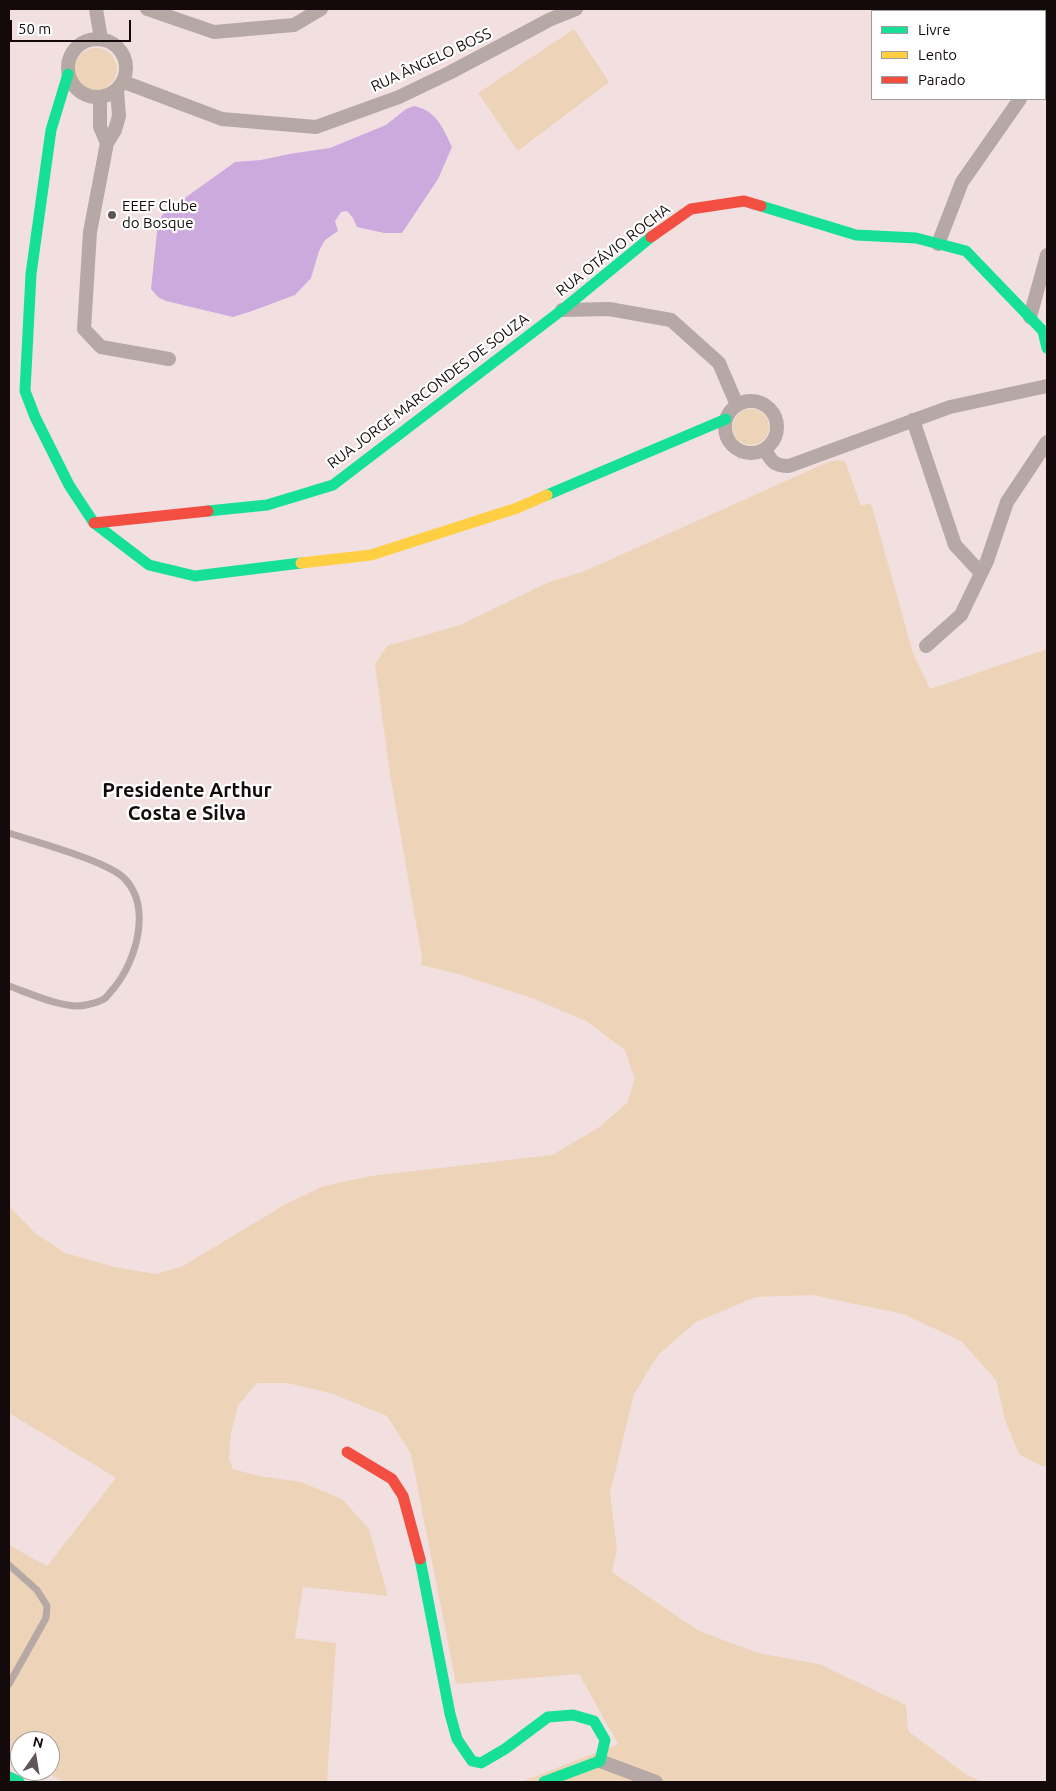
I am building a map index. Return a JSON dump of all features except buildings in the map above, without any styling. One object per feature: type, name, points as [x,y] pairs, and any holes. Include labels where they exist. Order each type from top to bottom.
[{"type":"main road","points":[[68,74],[51,130],[31,274],[26,391],[35,417],[68,485],[94,523],[149,565],[195,576],[370,555],[517,508],[726,419]]},
{"type":"main road","name":"RUA OTÁVIO ROCHA","points":[[562,310],[638,246],[691,209],[744,201],[856,235],[916,238],[966,251],[1043,331],[1047,348]]},
{"type":"main road","name":"RUA JORGE MARCONDES DE SOUZA","points":[[94,523],[267,505],[333,485],[562,310]]},
{"type":"main road","points":[[347,1452],[392,1479],[403,1496],[423,1570],[450,1714],[457,1739],[472,1761],[481,1763],[505,1749],[548,1717],[573,1714],[594,1721],[606,1740],[600,1761],[544,1782]]},
{"type":"main road","points":[[9,1777],[20,1782]]},
{"type":"street","points":[[96,9],[100,39]]},
{"type":"street","points":[[147,9],[214,32],[294,25],[321,9]]},
{"type":"street","name":"RUA ÂNGELO BOSS","points":[[120,86],[222,119],[316,127],[399,97],[551,19],[576,9]]},
{"type":"street","points":[[91,39],[100,39],[110,41],[118,47],[124,55],[127,64],[127,74],[120,86],[110,95],[100,98],[90,97],[81,93],[74,86],[68,74],[70,58],[74,50],[82,43],[91,39]]},
{"type":"street","points":[[120,86],[119,116],[115,130],[107,144],[90,232],[84,329],[101,347],[169,359]]},
{"type":"street","points":[[100,98],[100,127],[107,144]]},
{"type":"street","points":[[938,244],[962,182],[1019,100]]},
{"type":"street","points":[[1030,317],[1047,255]]},
{"type":"street","points":[[562,310],[609,309],[671,320],[719,363],[737,405]]},
{"type":"street","points":[[765,450],[773,462],[780,466],[789,466],[950,407],[1047,386]]},
{"type":"street","points":[[754,401],[765,405],[771,410],[777,424],[777,433],[773,442],[765,450],[746,453],[736,450],[729,443],[725,434],[726,419],[729,412],[737,405],[754,401]]},
{"type":"street","points":[[913,420],[955,545],[981,573]]},
{"type":"street","points":[[926,646],[961,615],[987,560],[1008,502],[1047,442]]},
{"type":"street","points":[[600,1761],[656,1782]]},
{"type":"lane","points":[[9,833],[106,866],[123,877],[132,888],[139,908],[136,941],[132,957],[124,974],[104,999],[83,1006],[66,1005],[9,986]]},
{"type":"lane","points":[[9,1565],[37,1590],[47,1606],[46,1618],[9,1684]]},
{"type":"shaded area","points":[[574,29],[609,82],[518,151],[478,93]]},
{"type":"shaded area","points":[[100,48],[108,51],[114,57],[117,69],[114,81],[108,87],[92,90],[84,87],[78,81],[75,65],[78,57],[84,51]]},
{"type":"shaded area","points":[[414,106],[428,111],[438,121],[452,147],[438,179],[402,233],[384,233],[357,227],[347,211],[341,212],[335,221],[338,231],[325,240],[319,251],[311,278],[295,295],[233,317],[166,301],[158,297],[151,289],[158,223],[167,207],[182,200],[235,162],[261,160],[330,148],[386,125],[406,109]]},
{"type":"shaded area","points":[[751,409],[758,410],[764,414],[768,420],[768,434],[764,440],[758,444],[751,445],[744,444],[738,440],[734,434],[733,427],[734,420],[738,414],[744,410]]},
{"type":"shaded area","points":[[845,461],[861,506],[871,503],[913,653],[930,689],[1047,649],[1047,1466],[1041,1466],[1019,1454],[1005,1420],[996,1380],[961,1341],[903,1314],[812,1295],[756,1297],[696,1322],[658,1355],[634,1394],[610,1493],[617,1549],[612,1572],[699,1631],[758,1653],[819,1664],[906,1705],[908,1731],[967,1775],[983,1782],[521,1782],[618,1744],[579,1674],[456,1684],[411,1454],[387,1416],[330,1393],[287,1383],[257,1383],[238,1406],[231,1433],[229,1458],[233,1469],[259,1476],[301,1482],[342,1499],[369,1529],[388,1596],[303,1587],[295,1638],[336,1643],[327,1782],[65,1782],[60,1780],[60,1731],[10,1731],[9,1754],[9,1545],[47,1566],[116,1478],[9,1413],[9,1206],[35,1233],[65,1253],[115,1267],[156,1274],[183,1266],[284,1205],[324,1186],[370,1176],[552,1155],[598,1128],[627,1103],[635,1079],[625,1050],[586,1021],[529,997],[458,974],[421,965],[422,958],[390,774],[375,664],[387,646],[460,625],[549,582],[585,571],[828,462]]},
{"type":"traffic: fast","points":[[68,74],[51,130],[31,274],[25,391],[35,417],[69,485],[94,523],[149,565],[195,576],[301,563]]},
{"type":"traffic: fast","points":[[761,206],[856,235],[916,238],[966,251],[1043,331],[1047,348]]},
{"type":"traffic: fast","points":[[208,511],[267,505],[333,485],[562,310],[651,237]]},
{"type":"traffic: fast","points":[[547,495],[726,419]]},
{"type":"traffic: fast","points":[[420,1559],[450,1714],[457,1739],[472,1761],[481,1763],[505,1749],[548,1717],[573,1715],[594,1721],[605,1740],[600,1761],[544,1782]]},
{"type":"traffic: fast","points":[[9,1777],[19,1782]]},
{"type":"traffic: slow","points":[[301,563],[371,555],[517,508],[547,495]]},
{"type":"traffic: jam","points":[[651,237],[691,209],[744,201],[761,206]]},
{"type":"traffic: jam","points":[[94,523],[208,511]]},
{"type":"traffic: jam","points":[[347,1452],[392,1479],[403,1496],[420,1559]]},
{"type":"place","name":"EEEF Clube do Bosque","points":[[112,215]]},
{"type":"district","name":"Presidente Arthur Costa e Silva","points":[[187,802]]}]
